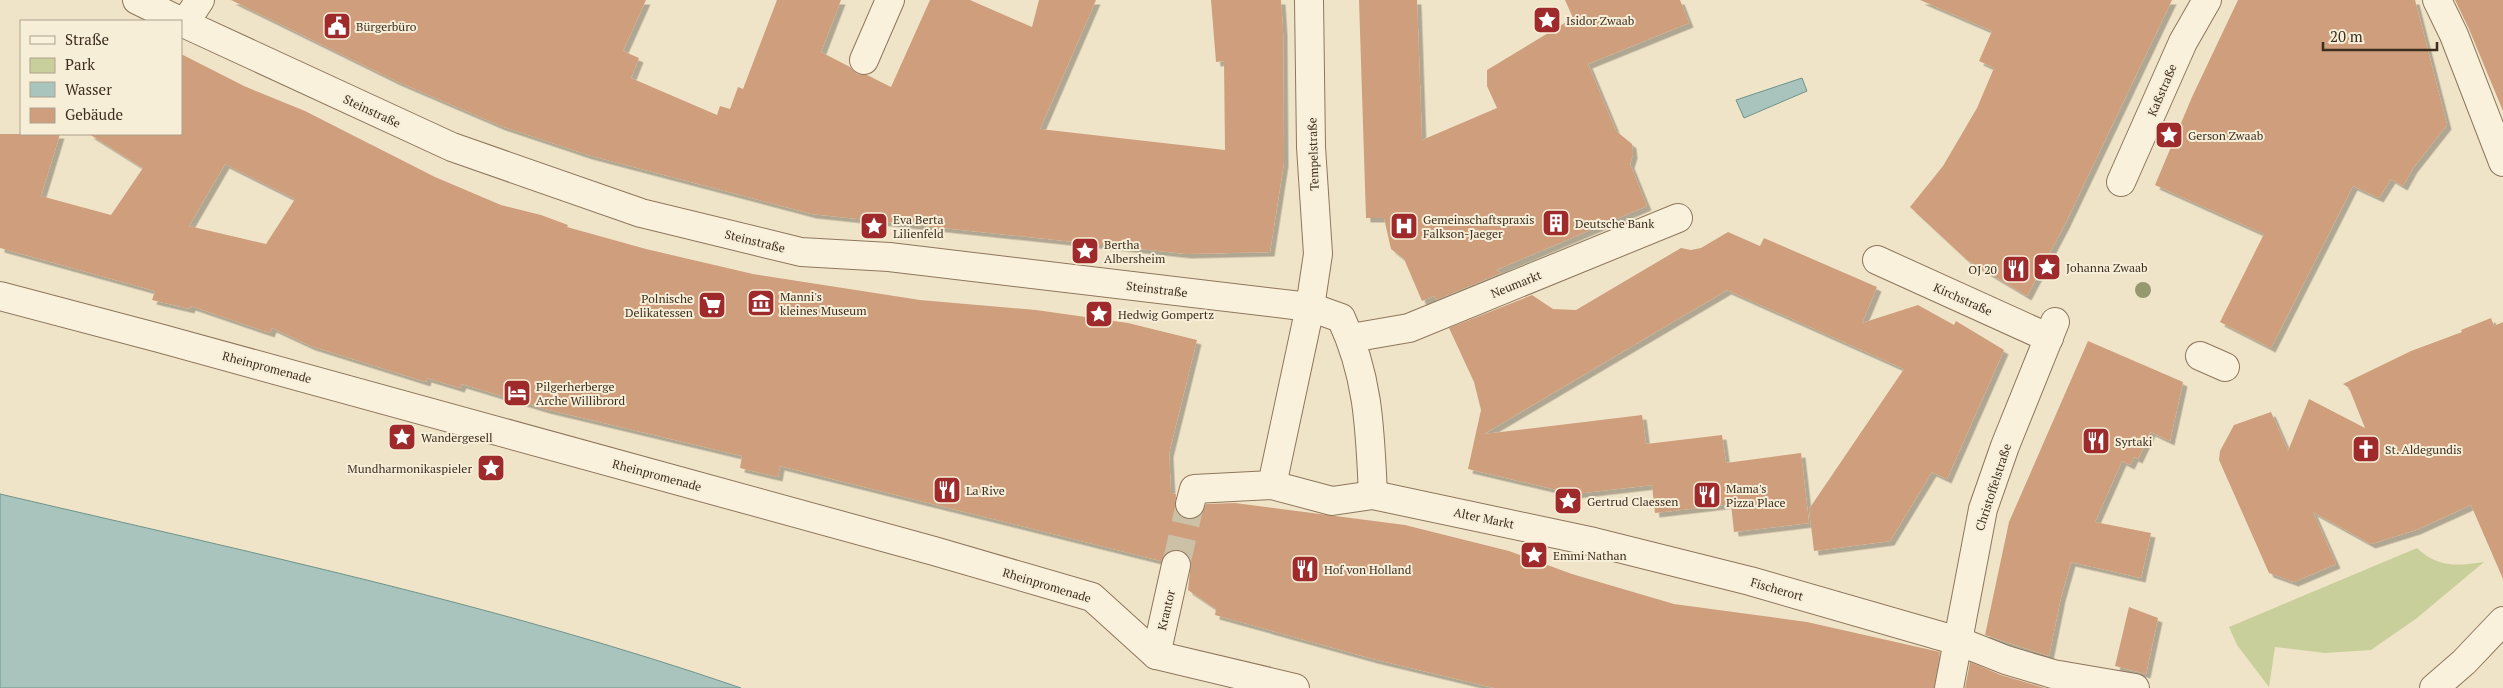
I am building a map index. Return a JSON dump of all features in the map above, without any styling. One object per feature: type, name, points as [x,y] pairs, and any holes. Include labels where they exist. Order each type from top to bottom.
[{"type":"street","name":"Steinstraße","points":[[138,0],[178,20]]},
{"type":"street","points":[[182,22],[200,0]]},
{"type":"street","points":[[864,60],[890,0]]},
{"type":"street","name":"Tempelstraße","points":[[1309,0],[1311,147],[1318,254],[1310,307]]},
{"type":"street","name":"Kaßstraße","points":[[2121,182],[2183,42],[2206,0]]},
{"type":"street","points":[[2437,0],[2454,34],[2503,162]]},
{"type":"street","name":"Steinstraße","points":[[182,22],[452,147],[641,213],[801,252],[889,257],[1310,307],[1341,318],[1351,338]]},
{"type":"street","name":"Neumarkt","points":[[1351,338],[1409,328],[1678,218]]},
{"type":"street","name":"Kirchstraße","points":[[1877,260],[2052,330]]},
{"type":"street","name":"Rheinpromenade","points":[[0,296],[169,340],[934,551],[1092,597],[1156,655],[1257,681],[1295,688]]},
{"type":"street","points":[[1272,485],[1310,307]]},
{"type":"street","name":"Christoffelstraße","points":[[1948,688],[1983,510],[2005,446],[2052,330]]},
{"type":"street","points":[[1351,338],[1364,382],[1373,495]]},
{"type":"street","points":[[2200,356],[2225,367]]},
{"type":"street","name":"Alter Markt","points":[[1192,497],[1272,485],[1332,501],[1373,495],[1594,542]]},
{"type":"street","name":"Fischerort","points":[[1594,542],[1750,581],[1958,641],[2006,660],[2053,674],[2135,688]]},
{"type":"street","name":"Krantor","points":[[1156,655],[1176,565]]},
{"type":"street","points":[[2434,688],[2464,662],[2503,621]]},
{"type":"green space","points":[[2417,548],[2425,555],[2448,564],[2484,562],[2417,618],[2371,650],[2325,653],[2275,647],[2269,687],[2237,645],[2229,627]]},
{"type":"water","points":[[1802,78],[1807,91],[1744,118],[1736,100]]},
{"type":"water","points":[[0,494],[280,559],[466,605],[650,658],[741,688],[0,688]]},
{"type":"building","points":[[231,0],[646,0],[623,51],[639,58],[631,78],[717,115],[720,106],[730,109],[738,87],[743,89],[777,0],[841,0],[821,52],[850,67],[857,74],[867,75],[891,87],[930,0],[970,0],[1032,27],[1039,0],[1096,0],[1040,129],[1225,150],[1224,61],[1216,62],[1211,0],[1281,0],[1284,162],[1270,252],[1187,254],[812,214],[588,155],[501,126],[396,81]]},
{"type":"building","points":[[1359,0],[1417,0],[1422,140],[1497,108],[1487,86],[1487,70],[1573,18],[1565,0],[1680,0],[1689,23],[1588,64],[1616,131],[1632,144],[1633,154],[1630,164],[1647,206],[1496,270],[1501,273],[1436,300],[1434,296],[1422,301],[1404,259],[1391,249],[1384,218],[1366,218]]},
{"type":"building","points":[[1920,0],[2172,0],[2065,224],[2027,296],[1967,260],[1910,207],[1943,166],[1977,108],[1994,68],[1979,61],[1992,31]]},
{"type":"building","points":[[2238,0],[2415,0],[2447,125],[2413,168],[2403,186],[2391,179],[2379,198],[2353,186],[2271,348],[2220,322],[2264,234],[2155,185],[2192,97]]},
{"type":"building","points":[[2455,0],[2503,0],[2503,111],[2469,29]]},
{"type":"building","points":[[182,55],[244,86],[305,111],[435,177],[501,205],[541,215],[568,225],[567,227],[646,249],[753,274],[920,300],[1036,310],[1128,323],[1197,340],[1169,453],[1171,493],[1176,494],[1175,509],[1179,515],[1186,519],[1194,519],[1201,515],[1206,504],[1235,503],[1405,525],[1509,551],[1572,574],[1674,604],[1807,622],[1940,652],[1934,688],[1494,688],[1373,659],[1215,615],[1216,609],[1188,590],[1191,561],[1187,554],[1180,550],[1171,550],[1164,555],[1161,561],[780,466],[778,477],[740,468],[742,456],[545,409],[462,384],[460,388],[427,378],[426,382],[311,346],[272,328],[270,333],[191,306],[190,309],[152,300],[155,291],[0,248],[0,134],[60,135],[41,196],[111,215],[143,168],[91,135],[182,135]],"holes":[[[225,164],[295,199],[266,244],[189,226]]]},
{"type":"building","points":[[1728,232],[1760,246],[1764,238],[1877,287],[1862,323],[1918,305],[1954,325],[1956,321],[2004,350],[1947,479],[1932,472],[1890,541],[1814,551],[1809,509],[1904,369],[1727,290],[1484,434],[1642,415],[1646,444],[1722,435],[1726,463],[1801,453],[1809,523],[1734,532],[1731,504],[1655,513],[1652,485],[1574,494],[1468,469],[1481,410],[1474,382],[1449,328],[1532,295],[1553,309],[1576,310],[1681,248],[1691,250],[1701,248]]},
{"type":"building","name":"St. Aldegundis","points":[[2491,318],[2494,326],[2503,322],[2503,579],[2471,505],[2416,530],[2371,544],[2313,512],[2336,564],[2294,582],[2269,573],[2219,460],[2220,451],[2234,425],[2271,412],[2288,451],[2309,399],[2365,428],[2349,388],[2343,384],[2411,351],[2462,332],[2461,330]]},
{"type":"building","points":[[2088,341],[2183,382],[2170,441],[2151,432],[2138,459],[2134,457],[2130,465],[2122,461],[2095,522],[2151,533],[2141,578],[2071,562],[2061,597],[2049,656],[1985,635],[2009,522]]},
{"type":"building","points":[[2129,607],[2158,618],[2146,674],[2115,666]]},
{"type":"building","points":[[1970,662],[2001,675],[2045,688],[1965,688]]},
{"type":"tunnel","points":[[1176,565],[1190,504]]},
{"type":"place","name":"Isidor Zwaab","points":[[1547,20]]},
{"type":"place","name":"Bürgerbüro","points":[[337,26]]},
{"type":"place","name":"Gerson Zwaab","points":[[2169,135]]},
{"type":"place","name":"Deutsche Bank","points":[[1556,223]]},
{"type":"place","name":"Eva Berta Lilienfeld","points":[[874,226]]},
{"type":"place","name":"Gemeinschaftspraxis Falkson-Jaeger","points":[[1404,226]]},
{"type":"place","name":"Bertha Albersheim","points":[[1085,251]]},
{"type":"place","name":"Johanna Zwaab","points":[[2047,267]]},
{"type":"place","name":"OJ 20","points":[[2016,269]]},
{"type":"place","name":"Manni's kleines Museum","points":[[761,303]]},
{"type":"place","name":"Polnische Delikatessen","points":[[712,305]]},
{"type":"place","name":"Hedwig Gompertz","points":[[1099,314]]},
{"type":"place","name":"Pilgerherberge Arche Willibrord","points":[[517,393]]},
{"type":"place","name":"Wandergesell","points":[[402,437]]},
{"type":"place","name":"Syrtaki","points":[[2096,441]]},
{"type":"place","name":"St. Aldegundis","points":[[2366,449]]},
{"type":"place","name":"Mundharmonikaspieler","points":[[491,468]]},
{"type":"place","name":"La Rive","points":[[947,490]]},
{"type":"place","name":"Mama's Pizza Place","points":[[1707,495]]},
{"type":"place","name":"Gertrud Claessen","points":[[1568,501]]},
{"type":"place","name":"Emmi Nathan","points":[[1534,555]]},
{"type":"place","name":"Hof von Holland","points":[[1305,569]]}]
